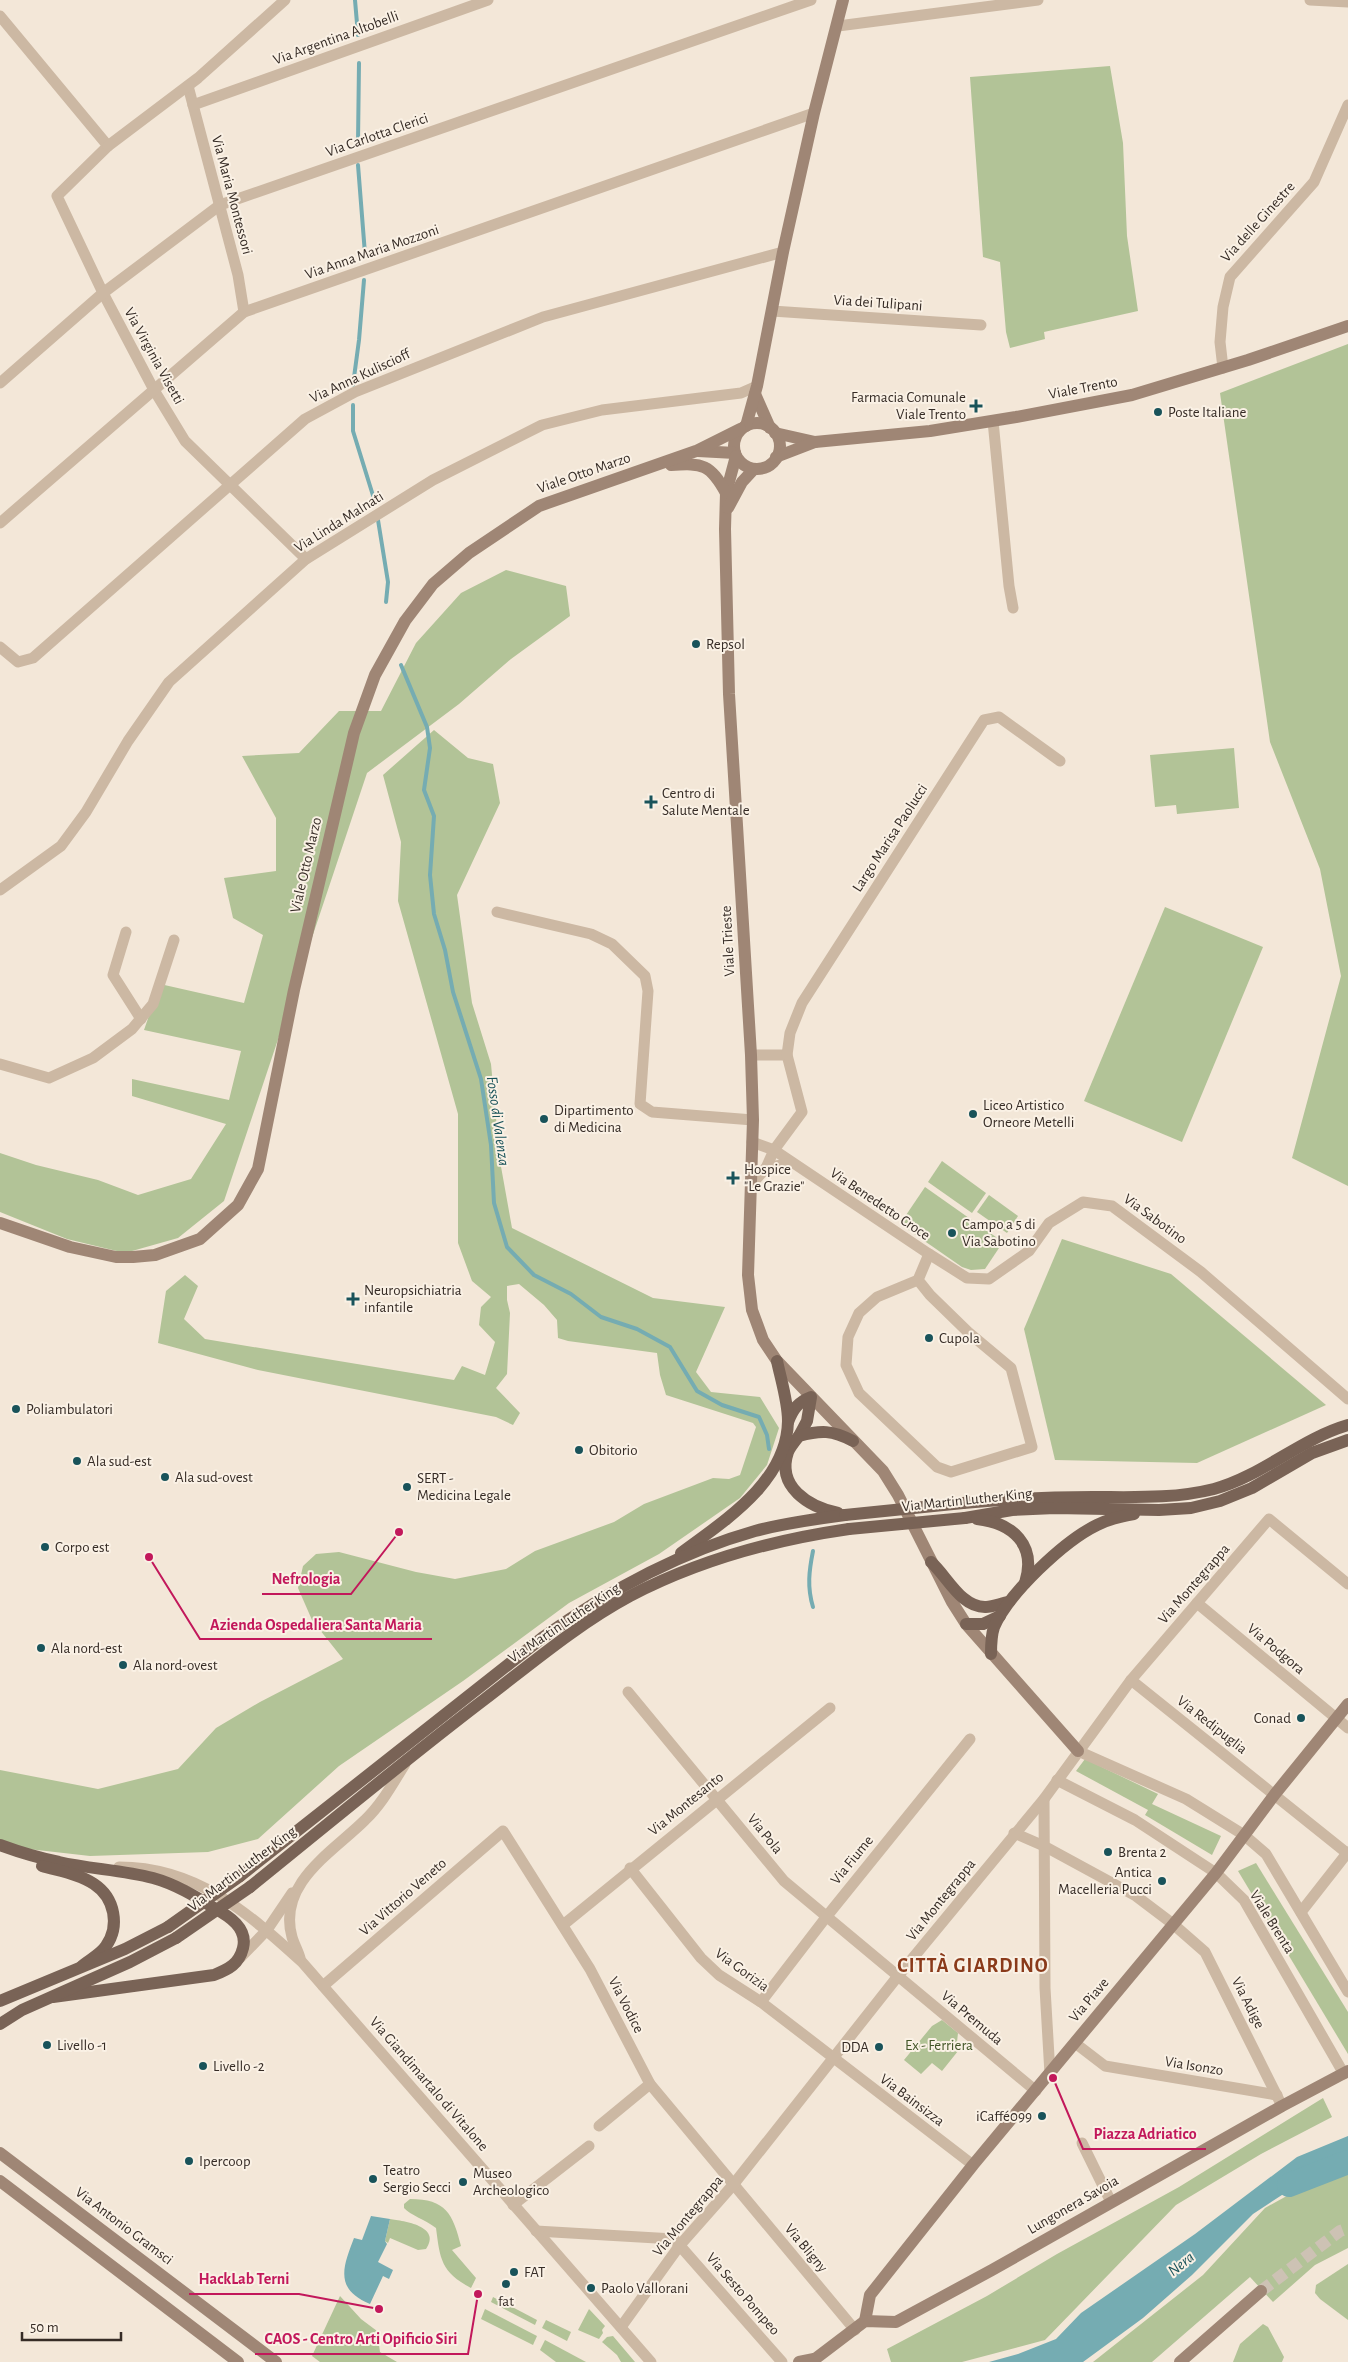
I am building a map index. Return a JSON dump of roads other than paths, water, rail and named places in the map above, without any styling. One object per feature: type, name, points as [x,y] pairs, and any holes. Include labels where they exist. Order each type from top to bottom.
[{"type":"main road","points":[[777,1361],[788,1422]]},
{"type":"main road","points":[[667,1563],[726,1520],[759,1491],[775,1467],[783,1445],[788,1422],[794,1409],[802,1400],[811,1397],[807,1421],[788,1451],[785,1470],[791,1487],[804,1500],[822,1510],[845,1515]]},
{"type":"main road","name":"Via Martin Luther King","points":[[0,2001],[125,1950],[168,1927],[240,1876],[542,1638],[585,1608],[623,1585],[667,1563],[756,1531],[845,1515],[1011,1498],[1159,1497],[1189,1494],[1216,1488],[1246,1476],[1307,1441],[1348,1425]]},
{"type":"main road","points":[[799,1436],[830,1431],[853,1441]]},
{"type":"main road","name":"Via Martin Luther King","points":[[0,2024],[22,2010],[130,1962],[176,1938],[250,1887],[408,1758],[550,1648],[629,1597],[673,1576],[719,1558],[803,1536],[849,1529],[965,1518],[1012,1510],[1055,1508],[1159,1510],[1191,1508],[1220,1501],[1252,1488],[1312,1453],[1348,1440]]},
{"type":"main road","points":[[991,1654],[991,1639],[1000,1616],[1009,1602],[1025,1583],[1081,1535],[1097,1525],[1112,1519],[1159,1510]]},
{"type":"main road","points":[[965,1518],[988,1520],[1006,1526],[1021,1540],[1028,1559],[1028,1573],[1025,1583]]},
{"type":"main road","points":[[932,1562],[943,1572],[954,1588],[966,1600],[984,1607]]},
{"type":"main road","points":[[966,1624],[975,1612],[984,1607],[1009,1602]]},
{"type":"main road","points":[[966,1624],[983,1624],[1000,1616]]},
{"type":"main road","points":[[0,1845],[59,1862],[98,1867],[154,1878],[184,1890],[232,1918],[242,1931],[244,1945],[240,1958],[230,1969],[214,1975],[54,1997]]},
{"type":"main road","points":[[0,1853],[84,1879],[104,1893],[112,1906],[114,1920],[112,1934],[105,1948],[82,1966]]},
{"type":"street","name":"Via Virginia Visetti","points":[[285,0],[188,86],[108,146],[57,196],[103,293],[154,390],[185,441],[306,559]]},
{"type":"street","name":"Via Argentina Altobelli","points":[[193,105],[488,0]]},
{"type":"street","name":"Via Carlotta Clerici","points":[[0,383],[103,293],[220,205],[811,0]]},
{"type":"street","points":[[756,390],[779,448],[776,457],[767,466],[754,468],[740,462],[735,454],[734,440],[743,428],[756,390],[782,252],[814,113],[838,26],[843,0]]},
{"type":"street","points":[[838,26],[972,4],[1038,0]]},
{"type":"street","points":[[1310,0],[1348,2]]},
{"type":"street","points":[[0,16],[108,146]]},
{"type":"street","name":"Via Maria Montessori","points":[[188,86],[238,275],[244,312]]},
{"type":"street","name":"Via delle Ginestre","points":[[1223,368],[1220,342],[1223,307],[1230,277],[1314,182],[1348,105]]},
{"type":"street","name":"Via Anna Maria Mozzoni","points":[[0,523],[244,312],[814,113]]},
{"type":"street","name":"Via Anna Kuliscioff","points":[[0,647],[18,662],[32,658],[305,418],[374,384],[544,316],[782,252]]},
{"type":"street","name":"Via dei Tulipani","points":[[772,311],[982,325]]},
{"type":"street","name":"Viale Trento","points":[[776,457],[815,442],[930,430],[993,421],[1132,395],[1347,329]]},
{"type":"street","name":"Via Linda Malnati","points":[[0,890],[62,846],[86,812],[128,741],[169,682],[306,559],[433,480],[542,425],[602,410],[756,390]]},
{"type":"street","points":[[993,421],[1009,586],[1013,608]]},
{"type":"street","points":[[743,428],[758,423],[773,430]]},
{"type":"street","name":"Viale Otto Marzo","points":[[0,1223],[70,1247],[116,1257],[133,1257],[155,1255],[200,1239],[238,1205],[258,1169],[294,990],[354,733],[375,675],[405,621],[433,584],[469,553],[539,506],[696,451],[743,428]]},
{"type":"street","name":"Viale Trento","points":[[773,430],[815,442]]},
{"type":"street","name":"Viale Otto Marzo","points":[[696,451],[735,454]]},
{"type":"street","name":"Viale Trieste","points":[[735,454],[726,493],[725,512],[729,694],[752,1055],[753,1120],[748,1275],[752,1310],[764,1340],[777,1361],[883,1471],[898,1495],[952,1602],[966,1624],[1078,1751]]},
{"type":"street","points":[[656,466],[697,463],[708,468],[718,478],[726,493]]},
{"type":"street","points":[[725,512],[742,482],[754,468]]},
{"type":"street","name":"Largo Marisa Paolucci","points":[[774,1150],[802,1112],[787,1055],[790,1033],[802,1003],[984,720],[999,717],[1060,761]]},
{"type":"street","points":[[497,912],[591,934],[612,944],[645,976],[648,991],[640,1104],[652,1112],[753,1120]]},
{"type":"street","points":[[126,932],[113,975],[141,1018]]},
{"type":"street","points":[[0,1064],[49,1078],[94,1058],[132,1029],[153,1004],[174,940]]},
{"type":"street","points":[[752,1055],[787,1055]]},
{"type":"street","name":"Via Benedetto Croce","points":[[752,1142],[774,1150],[929,1254],[918,1280]]},
{"type":"street","points":[[751,1185],[766,1168],[774,1150]]},
{"type":"street","points":[[766,1168],[792,1162]]},
{"type":"street","name":"Via Sabotino","points":[[929,1254],[967,1278],[989,1279],[1030,1251],[1049,1223],[1083,1202],[1112,1206],[1201,1272],[1348,1400]]},
{"type":"street","points":[[918,1280],[930,1295],[968,1332],[1011,1368],[1032,1447],[951,1472],[937,1467],[859,1393],[846,1365],[848,1336],[859,1313],[877,1297],[918,1280]]},
{"type":"street","name":"Via Montegrappa","points":[[621,2327],[680,2245],[733,2185],[898,1976],[1014,1833],[1044,1799],[1131,1680],[1269,1520],[1348,1584]]},
{"type":"street","name":"Via Podgora","points":[[1197,1603],[1348,1728]]},
{"type":"street","name":"Via Redipuglia","points":[[1131,1680],[1348,1853]]},
{"type":"street","name":"Via Pola","points":[[628,1692],[784,1881],[898,1976]]},
{"type":"street","name":"Via Piave","points":[[865,2321],[870,2295],[973,2165],[1216,1873],[1275,1794],[1348,1704]]},
{"type":"street","name":"Via Montesanto","points":[[563,1925],[716,1798],[830,1708]]},
{"type":"street","name":"Via Fiume","points":[[760,2002],[970,1739]]},
{"type":"street","name":"Viale Brenta","points":[[1078,1751],[1186,1799],[1244,1835],[1266,1854],[1348,1992]]},
{"type":"street","name":"Via Giandimartalo di Vitalone","points":[[240,1958],[267,1930],[309,1870],[366,1819],[381,1802],[408,1758]]},
{"type":"street","name":"Viale Brenta","points":[[1057,1780],[1135,1820],[1216,1873],[1244,1900],[1346,2073]]},
{"type":"street","points":[[1044,1799],[1046,2017],[1050,2074]]},
{"type":"street","name":"Via Vodice","points":[[503,1831],[590,1969],[650,2084],[733,2185]]},
{"type":"street","name":"Via Vittorio Veneto","points":[[323,1986],[503,1831]]},
{"type":"street","name":"Via Adige","points":[[1014,1833],[1044,1846],[1136,1896],[1173,1924],[1205,1952],[1280,2101]]},
{"type":"street","points":[[1301,1912],[1348,1853]]},
{"type":"street","name":"Via Giandimartalo di Vitalone","points":[[98,1867],[130,1867],[156,1870],[189,1879],[245,1911],[267,1930],[302,1962],[512,2205],[651,2362]]},
{"type":"street","name":"Via Gorizia","points":[[630,1868],[701,1958],[719,1974],[760,2002],[833,2059]]},
{"type":"street","name":"Via Giandimartalo di Vitalone","points":[[297,1887],[290,1911],[291,1936],[302,1962]]},
{"type":"street","name":"Via Premuda","points":[[898,1976],[1036,2091]]},
{"type":"street","name":"Via Isonzo","points":[[1075,2043],[1106,2066],[1280,2101]]},
{"type":"street","name":"Via Bainsizza","points":[[833,2059],[973,2165]]},
{"type":"street","name":"Lungonera Savoia","points":[[865,2321],[896,2322],[1111,2202],[1280,2101],[1346,2073]]},
{"type":"street","points":[[599,2126],[650,2084]]},
{"type":"street","points":[[1082,2143],[1111,2202]]},
{"type":"street","points":[[512,2205],[589,2146]]},
{"type":"street","name":"Via Antonio Gramsci","points":[[0,2153],[276,2362]]},
{"type":"street","points":[[0,2181],[238,2362]]},
{"type":"street","name":"Via Bligny","points":[[733,2185],[855,2330]]},
{"type":"street","points":[[536,2231],[674,2239],[680,2245]]},
{"type":"street","name":"Via Sesto Pompeo","points":[[680,2245],[782,2362]]},
{"type":"street","points":[[1180,2362],[1262,2291]]},
{"type":"street","points":[[799,2362],[813,2360],[865,2321]]},
{"type":"water","points":[[1348,2136],[1348,2157],[1285,2193],[1253,2214],[1192,2275],[1143,2318],[1083,2362],[989,2362],[1018,2354],[1056,2339],[1081,2313],[1195,2234],[1297,2157]]},
{"type":"water","points":[[371,2216],[390,2219],[385,2241],[387,2244],[378,2262],[393,2270],[389,2279],[383,2276],[370,2304],[351,2291],[346,2284],[344,2276],[347,2258],[354,2238],[362,2240]]},
{"type":"waterway","name":"Fosso di Valenza","points":[[355,0],[358,35]]},
{"type":"waterway","name":"Fosso di Valenza","points":[[358,142],[359,63]]},
{"type":"waterway","name":"Fosso di Valenza","points":[[358,165],[365,254]]},
{"type":"waterway","name":"Fosso di Valenza","points":[[353,385],[364,280]]},
{"type":"waterway","name":"Fosso di Valenza","points":[[353,405],[353,431],[375,502]]},
{"type":"waterway","name":"Fosso di Valenza","points":[[378,520],[388,582],[386,602]]},
{"type":"waterway","name":"Fosso di Valenza","points":[[401,665],[427,727],[430,748],[424,790],[434,816],[430,875],[434,914],[445,950],[453,992],[481,1079],[491,1145],[494,1203],[507,1247],[534,1275],[571,1294],[601,1317],[637,1329],[670,1347],[697,1391],[722,1405],[759,1417],[767,1435],[769,1449]]},
{"type":"waterway","name":"Fosso di Valenza","points":[[813,1551],[809,1579],[813,1607]]},
{"type":"waterway","name":"Nera","points":[[1289,2185],[1348,2162]]},
{"type":"tunnel","points":[[1261,2291],[1340,2231],[1348,2228]]},
{"type":"place","name":"Farmacia Comunale Viale Trento","points":[[976,406]]},
{"type":"place","name":"Poste Italiane","points":[[1158,412]]},
{"type":"place","name":"Repsol","points":[[696,644]]},
{"type":"place","name":"Centro di Salute Mentale","points":[[651,802]]},
{"type":"place","name":"Liceo Artistico Orneore Metelli","points":[[973,1114]]},
{"type":"place","name":"Dipartimento di Medicina","points":[[544,1119]]},
{"type":"place","name":"Hospice \"Le Grazie\"","points":[[733,1178]]},
{"type":"place","name":"Campo a 5 di Via Sabotino","points":[[952,1233]]},
{"type":"place","name":"Neuropsichiatria infantile","points":[[353,1299]]},
{"type":"place","name":"Cupola","points":[[929,1338]]},
{"type":"place","name":"Poliambulatori","points":[[16,1409]]},
{"type":"place","name":"Obitorio","points":[[579,1450]]},
{"type":"place","name":"Ala sud-est","points":[[77,1461]]},
{"type":"place","name":"Ala sud-ovest","points":[[165,1477]]},
{"type":"place","name":"SERT - Medicina Legale","points":[[407,1487]]},
{"type":"place","name":"Nefrologia","points":[[399,1532]]},
{"type":"place","name":"Corpo est","points":[[45,1547]]},
{"type":"place","name":"Azienda Ospedaliera Santa Maria","points":[[149,1557]]},
{"type":"place","name":"Ala nord-est","points":[[41,1648]]},
{"type":"place","name":"Ala nord-ovest","points":[[123,1665]]},
{"type":"place","name":"Conad","points":[[1301,1718]]},
{"type":"place","name":"Brenta 2","points":[[1108,1852]]},
{"type":"place","name":"Antica Macelleria Pucci","points":[[1162,1881]]},
{"type":"place","name":"Livello -1","points":[[47,2045]]},
{"type":"place","name":"DDA","points":[[879,2047]]},
{"type":"place","name":"Livello -2","points":[[203,2066]]},
{"type":"place","name":"Piazza Adriatico","points":[[1053,2078]]},
{"type":"place","name":"iCaffé099","points":[[1042,2116]]},
{"type":"place","name":"Ipercoop","points":[[189,2161]]},
{"type":"place","name":"Teatro Sergio Secci","points":[[373,2179]]},
{"type":"place","name":"Museo Archeologico","points":[[463,2182]]},
{"type":"place","name":"FAT","points":[[514,2272]]},
{"type":"place","name":"fat","points":[[506,2284]]},
{"type":"place","name":"Paolo Vallorani","points":[[591,2288]]},
{"type":"place","name":"CAOS - Centro Arti Opificio Siri","points":[[478,2294]]},
{"type":"place","name":"HackLab Terni","points":[[379,2309]]},
{"type":"district","name":"CITTÀ GIARDINO","points":[[973,1966]]},
{"type":"park label","name":"Ex - Ferriera","points":[[939,2045]]}]
